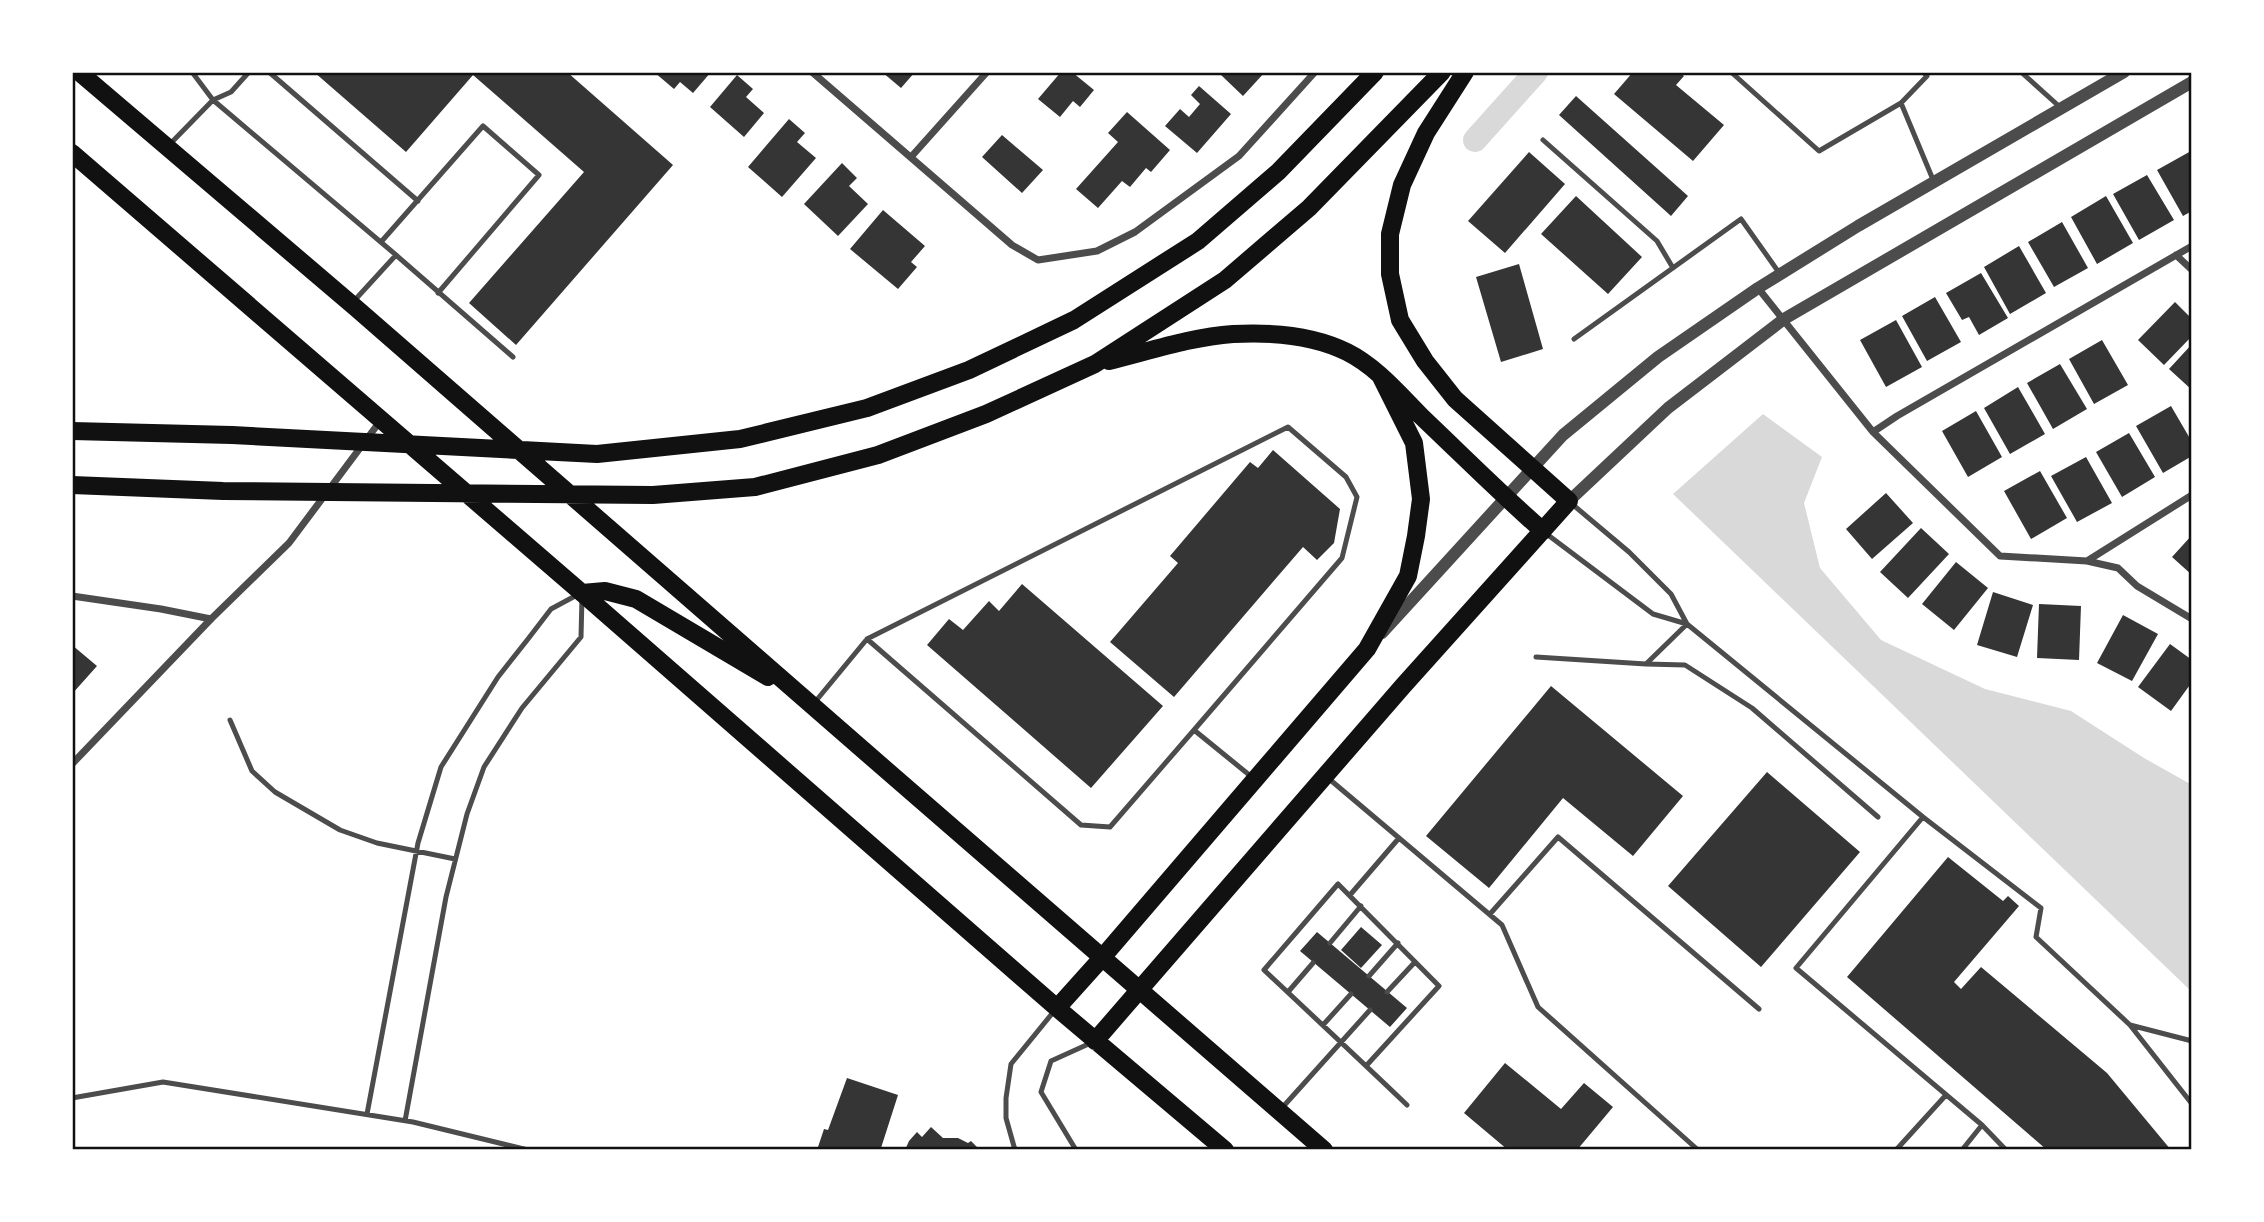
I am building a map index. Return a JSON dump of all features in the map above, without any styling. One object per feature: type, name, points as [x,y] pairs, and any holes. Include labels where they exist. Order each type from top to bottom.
[{"type":"main road","points":[[79,72],[351,304],[1101,959],[1324,1150]]},
{"type":"main road","points":[[72,431],[232,435],[597,454],[740,439],[867,408],[970,370],[1074,320],[1198,242],[1278,172],[1375,72]]},
{"type":"main road","points":[[72,485],[223,491],[653,495],[755,488],[878,455],[986,414],[1095,364],[1225,280],[1309,208],[1442,72]]},
{"type":"main road","points":[[1095,1041],[1403,685],[1569,501],[1455,399],[1424,361],[1401,320],[1390,274],[1390,234],[1402,185],[1426,133],[1465,72]]},
{"type":"main road","points":[[72,153],[1095,1041],[1225,1150]]},
{"type":"main road","points":[[1095,364],[1233,334],[1279,334],[1320,341],[1349,353],[1380,375],[1505,498],[1543,531]]},
{"type":"main road","points":[[1057,1007],[1367,649],[1408,576],[1421,499],[1414,443],[1380,375]]},
{"type":"main road","points":[[582,593],[605,591],[636,599],[810,703]]},
{"type":"street","points":[[812,72],[1012,245],[1038,260],[1097,251],[1135,232],[1239,156],[1315,72]]},
{"type":"street","points":[[911,157],[987,72]]},
{"type":"street","points":[[1367,649],[1563,435],[1658,357],[1780,274],[2124,72]]},
{"type":"street","points":[[1569,501],[1668,408],[1784,320],[2192,82]]},
{"type":"street","points":[[1873,432],[2192,246]]},
{"type":"street","points":[[2176,255],[2192,270]]},
{"type":"street","points":[[1758,288],[1873,432],[2000,556],[2087,561],[2118,568],[2137,586],[2192,619]]},
{"type":"street","points":[[72,764],[289,543],[381,419]]},
{"type":"street","points":[[2087,561],[2192,495]]},
{"type":"street","points":[[72,596],[161,609],[211,620]]},
{"type":"lane","points":[[192,72],[213,100],[513,357]]},
{"type":"lane","points":[[167,148],[213,100],[231,92],[249,72]]},
{"type":"lane","points":[[269,72],[418,201]]},
{"type":"lane","points":[[1731,72],[1819,151],[1901,103],[1927,73]]},
{"type":"lane","points":[[2021,72],[2061,108]]},
{"type":"lane","points":[[1901,103],[1934,182]]},
{"type":"lane","points":[[381,242],[483,126],[539,175],[438,293]]},
{"type":"lane","points":[[1543,140],[1657,240],[1673,268]]},
{"type":"lane","points":[[1574,339],[1741,219],[1780,274]]},
{"type":"lane","points":[[351,304],[396,255]]},
{"type":"lane","points":[[810,703],[867,639],[1288,427],[1346,477],[1357,497],[1342,558],[1111,827],[1081,825],[867,639]]},
{"type":"lane","points":[[1569,501],[1629,552],[1671,594],[1687,624],[1923,817],[2041,908],[2036,937],[2130,1025],[2192,1104]]},
{"type":"lane","points":[[1543,531],[1653,614],[1687,624]]},
{"type":"lane","points":[[367,1114],[416,851],[441,767],[491,689],[551,609],[582,593],[581,637],[522,708],[484,767],[467,814],[446,897],[405,1121]]},
{"type":"lane","points":[[1646,664],[1687,624]]},
{"type":"lane","points":[[1536,657],[1685,665],[1741,701],[1878,817]]},
{"type":"lane","points":[[230,720],[253,771],[275,792],[340,830],[377,843],[455,859]]},
{"type":"lane","points":[[1194,730],[1256,780]]},
{"type":"lane","points":[[1325,775],[1502,925],[1538,1007],[1698,1150]]},
{"type":"lane","points":[[1923,817],[1796,968],[1983,1125],[2006,1150]]},
{"type":"lane","points":[[1490,914],[1558,837],[1759,1009]]},
{"type":"lane","points":[[1350,895],[1399,838]]},
{"type":"lane","points":[[1366,1066],[1439,986],[1338,884],[1264,970],[1407,1105]]},
{"type":"lane","points":[[1330,943],[1361,905]]},
{"type":"lane","points":[[1369,976],[1398,943]]},
{"type":"lane","points":[[1288,992],[1313,962]]},
{"type":"lane","points":[[1387,992],[1415,962]]},
{"type":"lane","points":[[1323,1025],[1351,994]]},
{"type":"lane","points":[[1015,1150],[1006,1118],[1011,1064],[1057,1007]]},
{"type":"lane","points":[[1279,1112],[1370,1010]]},
{"type":"lane","points":[[2130,1025],[2192,1041]]},
{"type":"lane","points":[[1076,1150],[1041,1092],[1051,1061],[1095,1041]]},
{"type":"lane","points":[[72,1098],[163,1082],[405,1121],[527,1150]]},
{"type":"lane","points":[[1896,1150],[1946,1095]]},
{"type":"lane","points":[[1962,1150],[1983,1125]]},
{"type":"shaded area","points":[[1763,414],[1822,457],[1804,503],[1820,568],[1881,640],[1985,689],[2071,711],[2192,785],[2192,992],[1673,494]]},
{"type":"building","points":[[314,72],[567,72],[673,165],[516,345],[469,303],[584,172],[473,75],[406,152]]},
{"type":"building","points":[[654,72],[711,72],[693,93],[680,82],[674,89]]},
{"type":"building","points":[[882,72],[915,72],[901,88]]},
{"type":"building","points":[[1061,72],[1072,72],[1094,90],[1080,107],[1073,101],[1060,117],[1038,99]]},
{"type":"building","points":[[1224,72],[1265,72],[1243,96],[1221,75]]},
{"type":"building","points":[[1633,72],[1679,72],[1684,76],[1676,85],[1724,125],[1693,161],[1614,94]]},
{"type":"building","points":[[737,75],[753,89],[746,97],[764,113],[744,137],[710,107]]},
{"type":"building","points":[[1199,86],[1231,114],[1197,153],[1165,126],[1180,109],[1189,117],[1200,104],[1191,95]]},
{"type":"building","points":[[1576,96],[1688,196],[1671,216],[1559,115]]},
{"type":"building","points":[[1127,112],[1170,150],[1151,172],[1146,168],[1130,187],[1122,181],[1098,208],[1076,189],[1118,142],[1108,133]]},
{"type":"building","points":[[789,119],[805,133],[797,142],[816,158],[782,197],[748,167]]},
{"type":"building","points":[[1002,135],[1043,170],[1022,193],[982,157]]},
{"type":"building","points":[[2191,151],[2192,211],[2183,216],[2157,170]]},
{"type":"building","points":[[1529,152],[1565,184],[1505,253],[1468,221]]},
{"type":"building","points":[[842,163],[857,178],[849,186],[868,204],[838,236],[804,204]]},
{"type":"building","points":[[2147,175],[2174,220],[2139,240],[2113,194]]},
{"type":"building","points":[[1576,196],[1642,257],[1608,294],[1541,234]]},
{"type":"building","points":[[2106,196],[2133,243],[2097,264],[2071,217]]},
{"type":"building","points":[[883,210],[925,246],[911,262],[917,267],[898,289],[850,249]]},
{"type":"building","points":[[2062,222],[2088,268],[2054,287],[2028,242]]},
{"type":"building","points":[[2019,246],[2046,293],[2010,314],[1984,267]]},
{"type":"building","points":[[1519,264],[1543,349],[1501,362],[1476,277]]},
{"type":"building","points":[[1981,273],[2008,318],[1979,335],[1969,317],[1962,320],[1946,293]]},
{"type":"building","points":[[1935,297],[1961,342],[1927,361],[1902,316]]},
{"type":"building","points":[[2175,302],[2192,319],[2192,336],[2164,365],[2138,340]]},
{"type":"building","points":[[1896,320],[1922,367],[1886,387],[1860,340]]},
{"type":"building","points":[[2102,340],[2128,385],[2094,404],[2069,359]]},
{"type":"building","points":[[2192,344],[2192,390],[2169,369]]},
{"type":"building","points":[[2060,364],[2087,409],[2053,429],[2027,383]]},
{"type":"building","points":[[2018,387],[2045,434],[2010,454],[1984,408]]},
{"type":"building","points":[[2171,406],[2192,442],[2192,456],[2163,473],[2136,426]]},
{"type":"building","points":[[1976,411],[2002,457],[1968,477],[1942,431]]},
{"type":"building","points":[[2129,433],[2155,477],[2122,497],[2096,452]]},
{"type":"building","points":[[1273,450],[1340,509],[1334,543],[1317,560],[1303,547],[1174,697],[1110,642],[1178,563],[1170,556],[1250,462],[1258,468]]},
{"type":"building","points":[[2086,457],[2112,503],[2077,522],[2051,476]]},
{"type":"building","points":[[2040,471],[2067,518],[2031,539],[2004,491]]},
{"type":"building","points":[[1886,493],[1913,523],[1872,559],[1846,529]]},
{"type":"building","points":[[1921,528],[1949,554],[1908,598],[1880,572]]},
{"type":"building","points":[[2192,535],[2192,575],[2172,557]]},
{"type":"building","points":[[1956,562],[1988,588],[1954,630],[1922,604]]},
{"type":"building","points":[[1022,584],[1163,706],[1091,788],[927,645],[949,619],[963,630],[989,601],[999,611]]},
{"type":"building","points":[[1993,592],[2033,605],[2017,657],[1977,645]]},
{"type":"building","points":[[2039,604],[2081,606],[2079,660],[2037,658]]},
{"type":"building","points":[[2123,615],[2158,634],[2132,681],[2097,663]]},
{"type":"building","points":[[2170,644],[2192,660],[2192,682],[2171,711],[2138,687]]},
{"type":"building","points":[[72,645],[97,666],[72,694]]},
{"type":"building","points":[[1551,686],[1683,796],[1633,856],[1563,798],[1489,888],[1426,836]]},
{"type":"building","points":[[1767,772],[1860,852],[1761,967],[1668,886]]},
{"type":"building","points":[[1948,857],[2003,901],[2008,896],[2019,906],[1954,982],[1961,989],[1981,967],[2107,1073],[2171,1150],[2047,1150],[1847,977]]},
{"type":"building","points":[[1361,927],[1382,945],[1361,968],[1341,950]]},
{"type":"building","points":[[1317,932],[1407,1008],[1390,1027],[1300,951]]},
{"type":"building","points":[[1505,1063],[1561,1109],[1584,1083],[1613,1107],[1577,1150],[1508,1150],[1464,1113]]},
{"type":"building","points":[[847,1078],[898,1095],[881,1148],[887,1150],[817,1150],[824,1129],[828,1130]]},
{"type":"building","points":[[931,1127],[943,1138],[958,1138],[968,1143],[971,1141],[978,1148],[905,1150],[917,1132],[922,1137]]},
{"type":"waterway","points":[[1475,140],[1536,72]]}]
